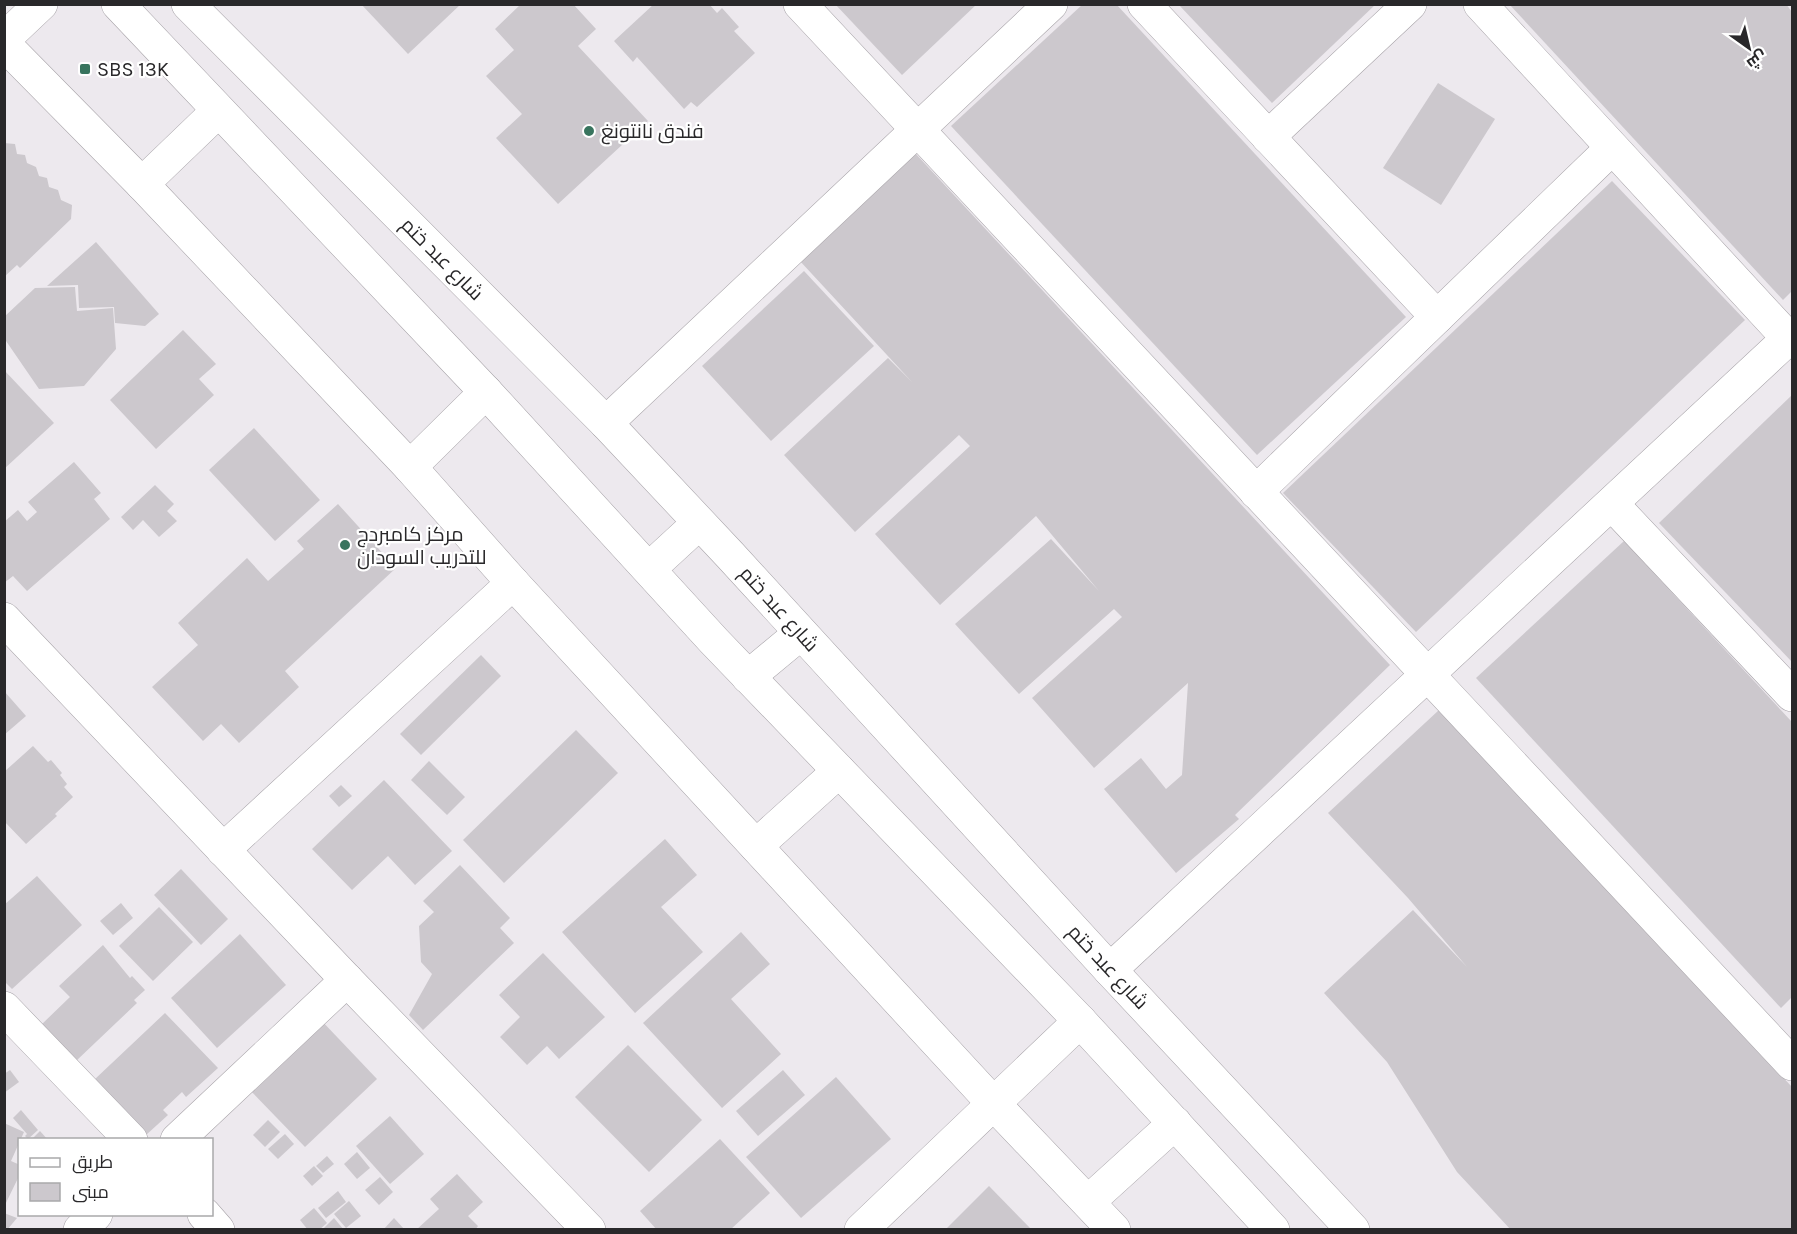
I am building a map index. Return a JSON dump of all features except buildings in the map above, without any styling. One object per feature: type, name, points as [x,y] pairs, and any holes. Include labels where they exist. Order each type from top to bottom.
[{"type":"street","points":[[4,39],[41,4]]},
{"type":"street","points":[[118,4],[486,392],[748,676],[1080,1021],[1273,1230]]},
{"type":"street","name":"شارع عبد ختم","points":[[188,4],[606,423],[1353,1230]]},
{"type":"street","points":[[800,4],[1428,675],[1787,1048]]},
{"type":"street","points":[[606,423],[1052,4]]},
{"type":"street","points":[[1144,4],[1437,317]]},
{"type":"street","points":[[1268,137],[1410,4]]},
{"type":"street","points":[[1110,970],[1791,337],[1612,148],[1480,4]]},
{"type":"street","points":[[4,44],[142,184],[410,467],[513,583],[993,1103],[1114,1230]]},
{"type":"street","points":[[142,184],[218,111]]},
{"type":"street","points":[[1256,492],[1612,148]]},
{"type":"street","points":[[410,467],[486,392]]},
{"type":"street","points":[[1612,504],[1791,692]]},
{"type":"street","points":[[650,569],[699,523]]},
{"type":"street","points":[[223,850],[513,583]]},
{"type":"street","points":[[4,619],[346,980],[589,1230]]},
{"type":"street","points":[[748,676],[801,633]]},
{"type":"street","points":[[756,846],[839,771]]},
{"type":"street","points":[[179,1138],[346,980]]},
{"type":"street","points":[[4,1008],[129,1138]]},
{"type":"street","points":[[861,1230],[1080,1021]]},
{"type":"street","points":[[1088,1202],[1175,1123]]},
{"type":"street","points":[[80,1230],[95,1216]]},
{"type":"street","points":[[205,1216],[218,1230]]},
{"type":"place","name":"SBS 13K","points":[[85,69]]},
{"type":"place","name":"فندق نانتونغ","points":[[589,131]]},
{"type":"place","name":"مركز كامبردج للتدريب السودان","points":[[345,545]]}]
